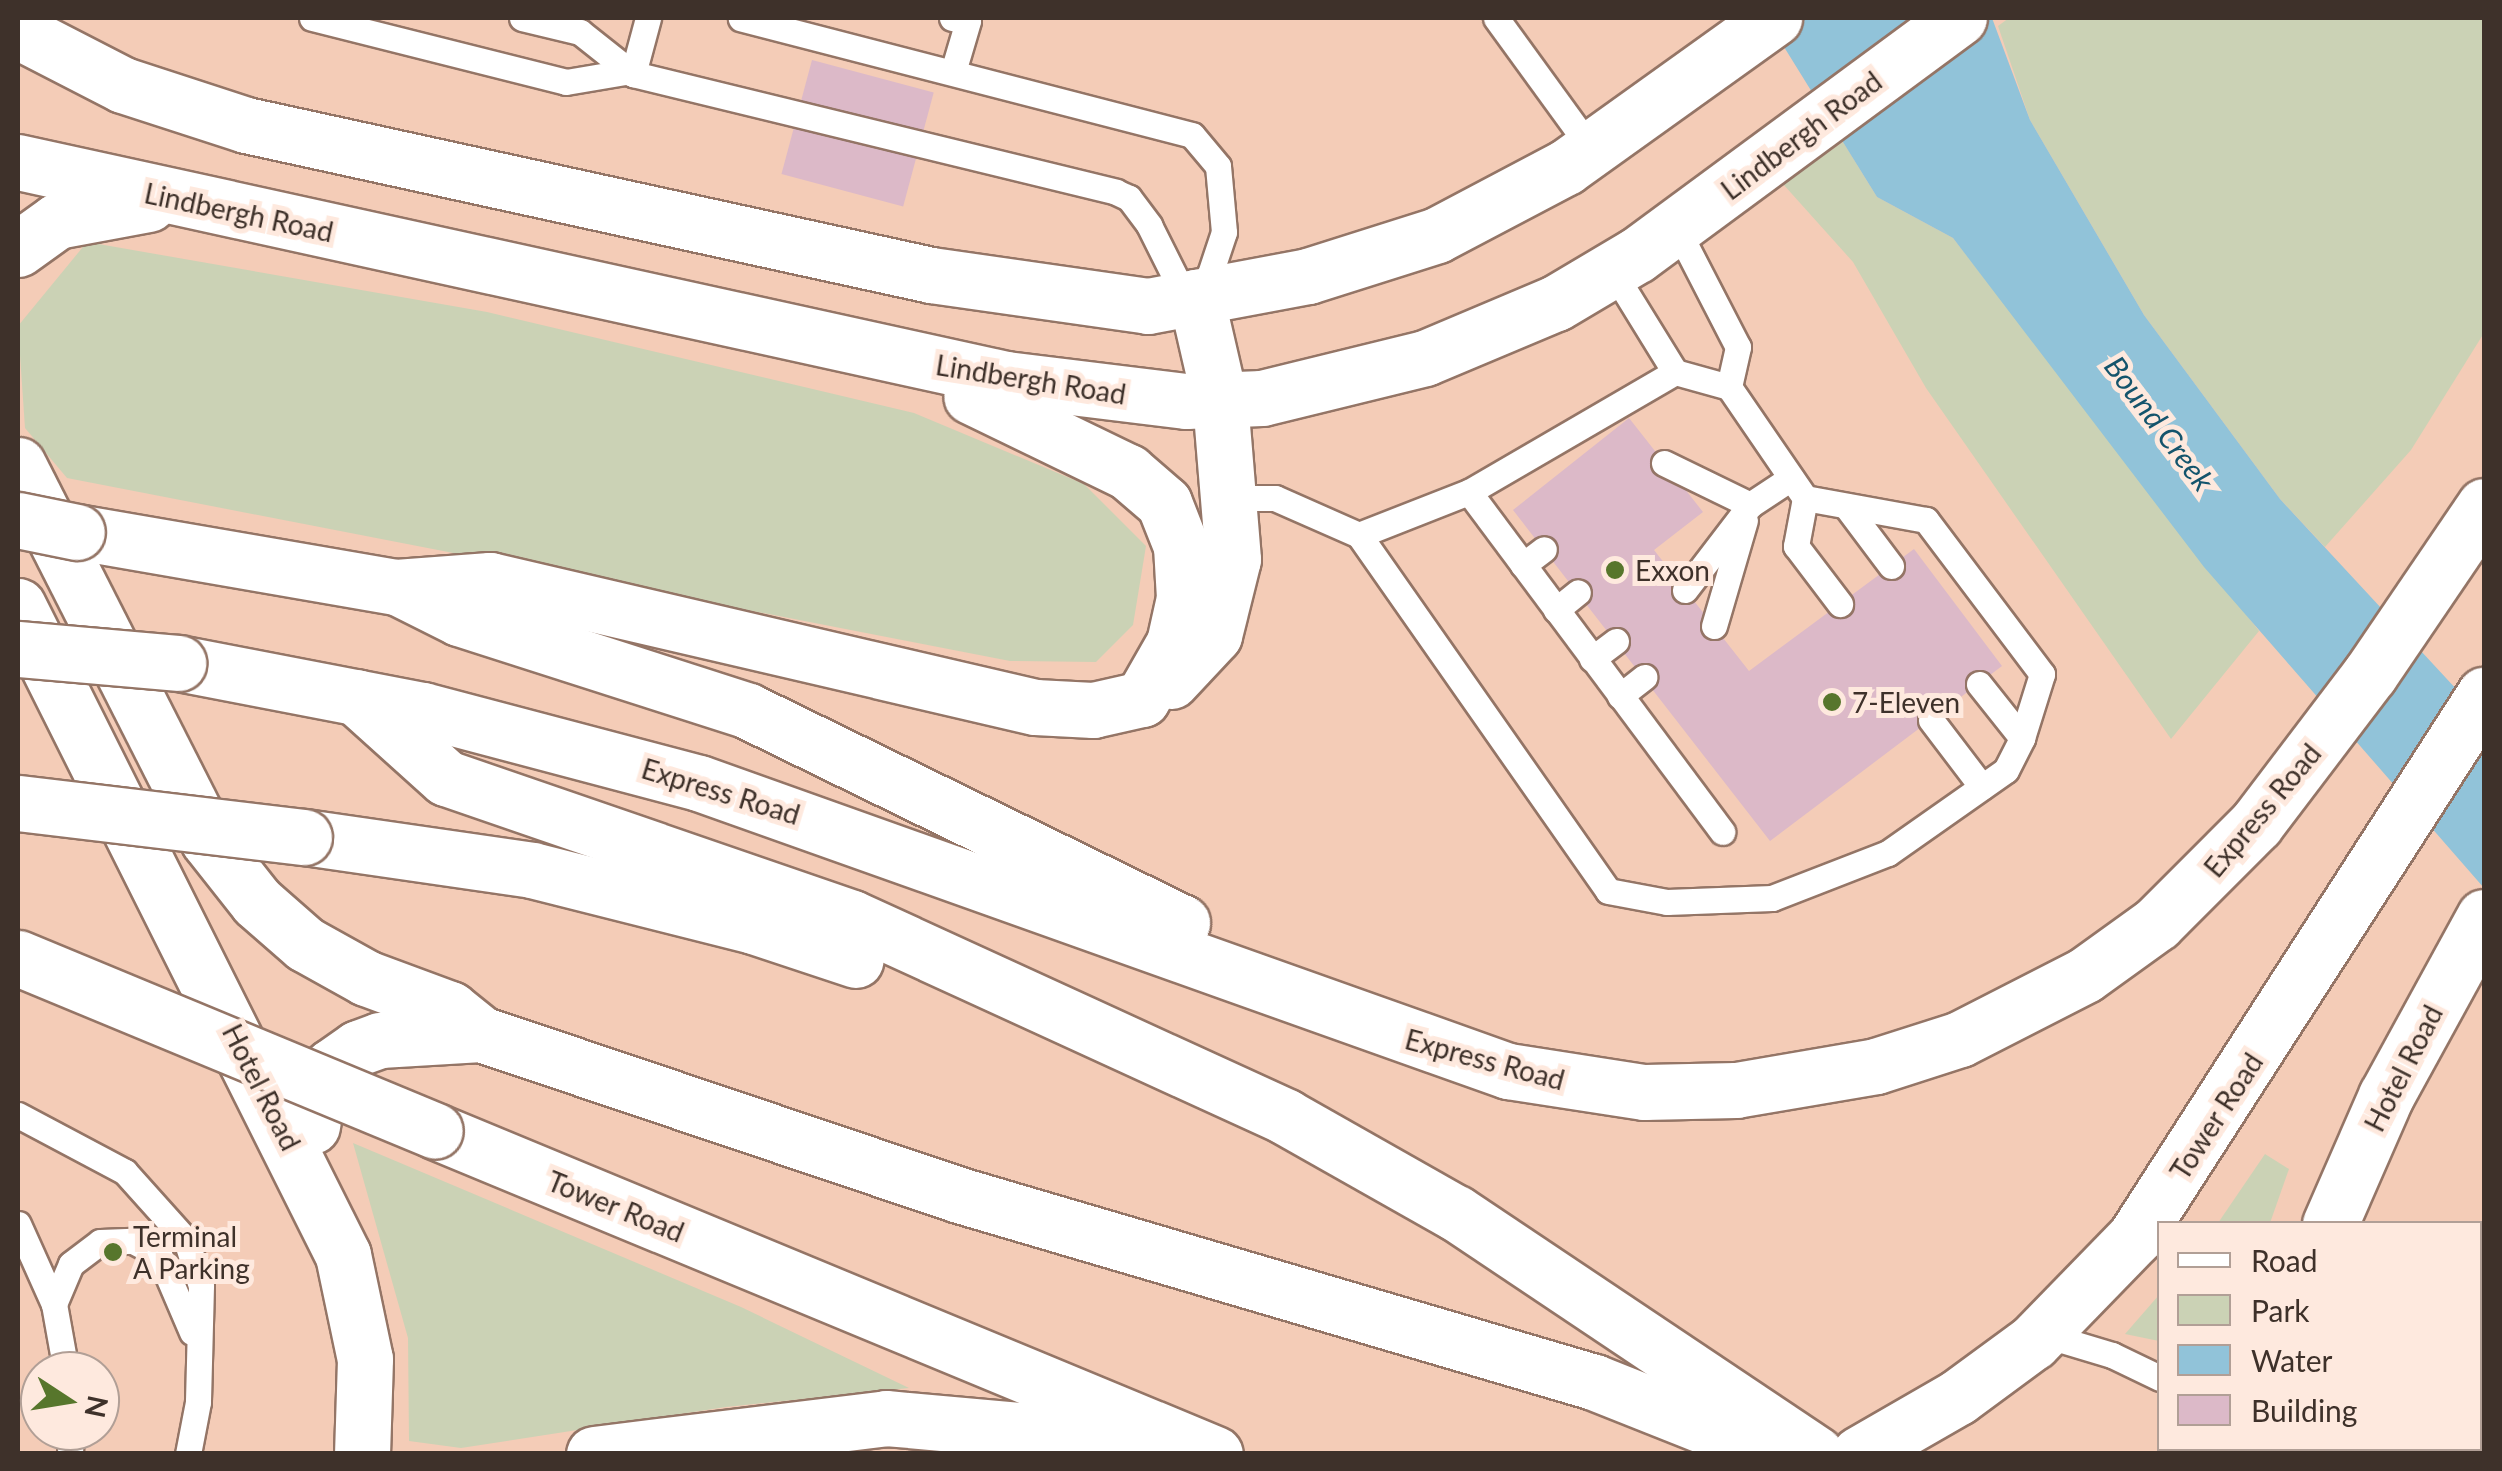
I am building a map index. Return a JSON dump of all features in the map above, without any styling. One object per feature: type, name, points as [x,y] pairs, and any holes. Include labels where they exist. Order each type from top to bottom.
[{"type":"street","points":[[18,31],[123,84],[246,125],[981,285],[1148,306],[1308,276],[1409,246],[1524,192],[1592,150],[1774,18]]},
{"type":"street","name":"Lindbergh Road","points":[[18,162],[1054,388],[1220,400],[1294,393],[1426,358],[1529,316],[1612,270],[1676,227],[1959,18]]},
{"type":"street","points":[[18,249],[57,221],[82,213],[138,204],[207,206]]},
{"type":"street","points":[[18,520],[396,587],[490,580],[1035,707],[1093,710],[1142,699],[1186,670],[1214,635],[1233,559],[1232,498],[1220,400],[1196,298]]},
{"type":"street","points":[[824,340],[1036,423],[1128,472],[1164,503],[1180,546],[1184,598],[1174,643],[1142,699]]},
{"type":"street","points":[[18,465],[175,786],[256,902],[305,944],[366,978],[450,1008],[481,1034],[942,1190],[1506,1354],[1705,1403],[1816,1454]]},
{"type":"street","name":"Express Road","points":[[18,649],[178,663],[356,697],[612,758],[788,812],[1420,1045],[1522,1074],[1644,1092],[1736,1090],[1876,1066],[2001,1022],[2086,975],[2157,922],[2256,824],[2370,674],[2484,506]]},
{"type":"street","points":[[396,587],[459,618],[696,692],[789,729],[1420,1045]]},
{"type":"street","name":"Hotel Road","points":[[18,606],[84,743],[320,1200],[359,1315],[367,1406],[362,1454]]},
{"type":"street","name":"Tower Road","points":[[1859,1454],[1958,1396],[2042,1334],[2104,1273],[2154,1210],[2484,695]]},
{"type":"street","points":[[356,697],[446,778],[852,918],[1196,1073],[1405,1182],[1775,1454]]},
{"type":"street","points":[[18,803],[304,837],[532,870],[753,926],[1196,1073]]},
{"type":"street","name":"Hotel Road","points":[[2331,1221],[2431,1012],[2484,917]]},
{"type":"street","name":"Tower Road","points":[[18,958],[1215,1453]]},
{"type":"street","points":[[320,1200],[312,1106],[331,1067],[380,1040],[481,1034]]},
{"type":"street","points":[[594,1454],[692,1448],[886,1418],[1087,1443],[1215,1453]]},
{"type":"lane","points":[[312,18],[566,82],[629,73],[1116,192],[1129,198],[1166,268],[1196,298],[1224,232],[1218,166],[1204,144],[1178,130],[741,18]]},
{"type":"lane","points":[[522,18],[580,32],[629,73]]},
{"type":"lane","points":[[629,73],[648,18]]},
{"type":"lane","points":[[952,18],[968,22],[954,72]]},
{"type":"lane","points":[[1496,18],[1592,150]]},
{"type":"lane","points":[[1676,227],[1738,347],[1730,388]]},
{"type":"lane","points":[[1232,498],[1275,498],[1359,536],[1608,890],[1666,902],[1772,898],[1888,853],[2006,770],[2022,738],[2042,674],[1926,520],[1846,506],[1798,488],[1730,388],[1675,372],[1612,270]]},
{"type":"lane","points":[[1359,536],[1469,492],[1675,372]]},
{"type":"lane","points":[[1664,463],[1704,494],[1750,505],[1798,488]]},
{"type":"lane","points":[[1798,488],[1796,546],[1840,604]]},
{"type":"lane","points":[[1469,492],[1534,557],[1556,610],[1722,832]]},
{"type":"lane","points":[[1686,590],[1750,505]]},
{"type":"lane","points":[[1714,626],[1750,505]]},
{"type":"lane","points":[[1846,506],[1891,566]]},
{"type":"lane","points":[[1556,610],[1578,592]]},
{"type":"lane","points":[[1592,659],[1616,641]]},
{"type":"lane","points":[[1620,696],[1644,677]]},
{"type":"lane","points":[[1979,684],[2022,738]]},
{"type":"lane","points":[[1931,720],[1982,787]]},
{"type":"lane","points":[[18,1115],[125,1172],[186,1240],[201,1286],[196,1346],[198,1402],[188,1454]]},
{"type":"lane","points":[[18,1224],[54,1304],[62,1351]]},
{"type":"lane","points":[[54,1304],[71,1264],[100,1242],[133,1241],[159,1256],[196,1346]]},
{"type":"lane","points":[[2042,1334],[2112,1355],[2157,1377]]},
{"type":"lane","points":[[1053,1386],[1071,1402],[1087,1443]]},
{"type":"shaded area","points":[[18,18],[2484,18],[2484,1453],[18,1453]]},
{"type":"green space","points":[[2009,18],[2484,18],[2484,333],[2411,450],[2325,547],[2280,499],[2144,315],[2030,120],[1998,26]]},
{"type":"green space","points":[[1843,142],[1877,197],[1953,238],[2259,631],[2171,739],[1926,388],[1853,262],[1783,184]]},
{"type":"green space","points":[[87,242],[487,312],[914,413],[1084,484],[1146,546],[1133,625],[1096,662],[1010,661],[67,478],[25,428],[18,326]]},
{"type":"green space","points":[[353,1143],[741,1307],[909,1388],[726,1407],[461,1448],[409,1441],[408,1338]]},
{"type":"green space","points":[[2265,1154],[2289,1169],[2271,1221],[2219,1221]]},
{"type":"green space","points":[[2157,1297],[2157,1341],[2125,1334]]},
{"type":"water","name":"Bound Creek","points":[[1766,18],[1992,18],[2030,120],[2144,315],[2280,499],[2484,719],[2484,888],[2204,567],[1953,238],[1877,197]]},
{"type":"building","points":[[812,60],[934,93],[903,207],[781,174]]},
{"type":"building","points":[[1629,418],[1703,512],[1654,550],[1749,671],[1914,549],[2002,666],[1770,841],[1513,510]]},
{"type":"place","name":"Exxon","points":[[1615,570]]},
{"type":"place","name":"7-Eleven","points":[[1832,702]]},
{"type":"place","name":"Terminal A Parking","points":[[113,1252]]}]
